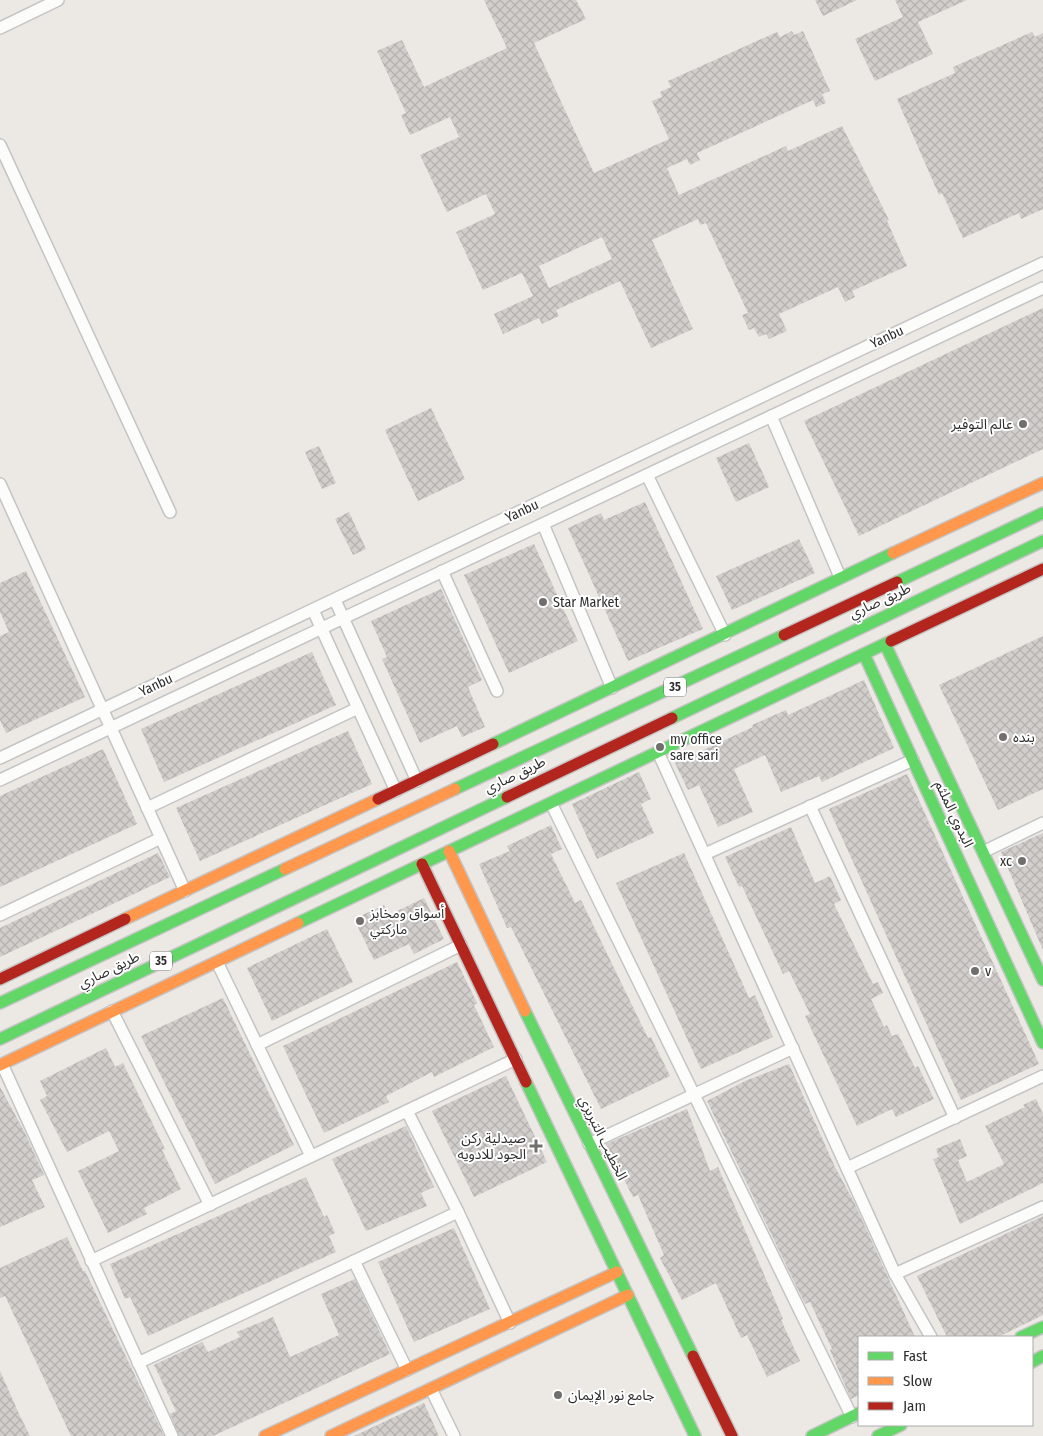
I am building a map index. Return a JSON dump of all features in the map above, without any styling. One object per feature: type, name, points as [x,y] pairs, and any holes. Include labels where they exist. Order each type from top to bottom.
[{"type":"main road","points":[[0,979],[725,635],[840,577],[1043,483]]},
{"type":"main road","name":"طريق صاري","points":[[0,1003],[1043,513]]},
{"type":"main road","name":"طريق صاري","points":[[0,1039],[1043,541]]},
{"type":"main road","points":[[1,1064],[1043,569]]},
{"type":"main road","name":"البدوي الملثم","points":[[885,644],[983,852],[1032,980],[1043,1043]]},
{"type":"main road","name":"البدوي الملثم","points":[[864,654],[913,760],[1032,980]]},
{"type":"main road","name":"الخطيب التبريزي","points":[[449,851],[588,1144],[732,1436]]},
{"type":"main road","points":[[422,864],[695,1436]]},
{"type":"main road","points":[[265,1436],[617,1272]]},
{"type":"main road","points":[[331,1436],[628,1295]]},
{"type":"main road","points":[[1023,1336],[1043,1327]]},
{"type":"main road","points":[[812,1436],[856,1415]]},
{"type":"main road","points":[[878,1436],[899,1426]]},
{"type":"street","points":[[0,28],[58,0]]},
{"type":"street","points":[[0,145],[170,512]]},
{"type":"street","name":"Yanbu","points":[[0,758],[1043,263]]},
{"type":"street","name":"Yanbu","points":[[0,780],[1043,288]]},
{"type":"street","points":[[771,416],[840,577]]},
{"type":"street","points":[[647,475],[725,635]]},
{"type":"street","points":[[0,484],[185,891]]},
{"type":"street","points":[[543,524],[612,688]]},
{"type":"street","points":[[442,571],[497,690]]},
{"type":"street","points":[[335,600],[416,781]]},
{"type":"street","points":[[313,610],[396,791]]},
{"type":"street","points":[[147,808],[358,708]]},
{"type":"street","points":[[658,752],[896,1274],[930,1336]]},
{"type":"street","points":[[705,854],[913,760]]},
{"type":"street","points":[[551,803],[693,1094],[856,1415]]},
{"type":"street","points":[[810,806],[955,1118]]},
{"type":"street","points":[[983,852],[1043,823]]},
{"type":"street","points":[[0,915],[161,838]]},
{"type":"street","points":[[257,1045],[461,945]]},
{"type":"street","points":[[217,962],[311,1156]]},
{"type":"street","points":[[112,1011],[210,1205]]},
{"type":"street","points":[[588,1144],[793,1048]]},
{"type":"street","points":[[92,1261],[516,1059]]},
{"type":"street","points":[[1,1064],[172,1436]]},
{"type":"street","points":[[847,1168],[1043,1076]]},
{"type":"street","points":[[406,1111],[458,1212],[510,1322]]},
{"type":"street","points":[[896,1274],[1043,1206]]},
{"type":"street","points":[[138,1363],[458,1212]]},
{"type":"street","points":[[354,1261],[407,1370]]},
{"type":"street","points":[[431,1389],[454,1436]]},
{"type":"building","points":[[484,0],[576,0],[586,19],[534,43],[594,173],[669,139],[652,101],[662,97],[660,92],[671,87],[668,81],[777,32],[780,37],[792,31],[794,35],[803,31],[830,91],[822,94],[826,103],[816,107],[813,100],[697,153],[700,160],[690,165],[687,159],[667,168],[679,195],[786,146],[788,151],[842,126],[889,220],[887,221],[907,266],[852,291],[855,297],[845,302],[838,287],[779,314],[787,331],[769,339],[766,334],[759,337],[754,328],[749,330],[742,315],[748,313],[706,223],[700,225],[698,219],[652,240],[693,329],[651,348],[620,281],[556,310],[559,316],[542,324],[539,318],[503,334],[494,314],[533,296],[522,273],[483,290],[456,232],[495,214],[486,194],[447,212],[420,155],[459,137],[450,117],[410,135],[401,115],[406,113],[377,51],[402,40],[424,87],[507,48]],"holes":[[[602,237],[612,259],[549,288],[539,266]]]},
{"type":"building","points":[[815,0],[857,0],[823,16]]},
{"type":"building","points":[[895,0],[967,0],[918,22],[933,54],[875,81],[855,39],[903,17]]},
{"type":"building","points":[[1032,32],[1035,37],[1043,33],[1043,209],[1021,219],[1019,213],[963,238],[942,193],[939,195],[897,99],[955,73],[953,67]]},
{"type":"building","points":[[1043,308],[1043,449],[859,536],[804,421]]},
{"type":"building","points":[[431,408],[465,479],[418,501],[385,430]]},
{"type":"building","points":[[749,443],[769,487],[736,502],[716,458]]},
{"type":"building","points":[[319,446],[336,483],[322,489],[305,452]]},
{"type":"building","points":[[645,502],[703,629],[628,661],[568,528],[601,513],[604,520]]},
{"type":"building","points":[[349,512],[366,549],[353,555],[335,519]]},
{"type":"building","points":[[799,539],[815,573],[732,610],[716,576]]},
{"type":"building","points":[[534,544],[578,641],[509,673],[464,575]]},
{"type":"building","points":[[26,571],[85,697],[6,733],[0,720],[0,636],[9,632],[0,612],[0,583]]},
{"type":"building","points":[[441,589],[482,680],[468,687],[485,727],[462,737],[457,726],[420,743],[382,659],[387,657],[371,621]]},
{"type":"building","name":"بنده","points":[[1043,636],[1043,789],[998,810],[939,685]]},
{"type":"building","points":[[312,652],[336,705],[164,782],[141,729]]},
{"type":"building","points":[[864,680],[894,748],[822,782],[819,776],[781,792],[765,755],[734,769],[753,812],[718,827],[699,785],[688,790],[675,763],[786,710],[788,715]]},
{"type":"building","points":[[348,731],[372,784],[200,861],[176,808]]},
{"type":"building","points":[[103,749],[137,824],[0,887],[0,796]]},
{"type":"building","points":[[639,772],[651,799],[641,804],[654,833],[597,859],[572,804]]},
{"type":"building","points":[[907,774],[1039,1064],[961,1100],[829,809]]},
{"type":"building","points":[[551,825],[562,849],[551,854],[575,903],[581,900],[648,1038],[651,1037],[670,1076],[601,1109],[511,927],[507,928],[479,864],[510,851],[507,846]]},
{"type":"building","points":[[791,827],[815,883],[830,876],[841,900],[834,904],[873,984],[878,982],[883,993],[871,999],[884,1027],[887,1025],[892,1036],[898,1034],[915,1068],[918,1066],[934,1099],[896,1117],[892,1109],[857,1126],[805,1016],[810,1014],[789,971],[783,974],[742,886],[739,887],[725,857]]},
{"type":"building","points":[[1043,833],[1043,950],[1001,852]]},
{"type":"building","points":[[158,853],[170,877],[0,957],[0,928]]},
{"type":"building","points":[[684,853],[749,998],[755,995],[773,1037],[701,1069],[616,883]]},
{"type":"building","points":[[424,898],[444,939],[414,954],[409,944],[374,960],[354,919],[384,905],[389,915]]},
{"type":"building","points":[[327,929],[353,982],[272,1021],[247,968]]},
{"type":"building","points":[[457,962],[477,1003],[474,1005],[494,1047],[434,1077],[432,1072],[386,1096],[389,1102],[324,1133],[283,1046]]},
{"type":"building","points":[[223,998],[294,1145],[215,1184],[141,1036]]},
{"type":"building","points":[[106,1048],[115,1067],[123,1063],[165,1149],[162,1150],[181,1189],[144,1208],[147,1214],[108,1233],[78,1171],[119,1151],[109,1131],[67,1152],[40,1100],[47,1096],[40,1081]]},
{"type":"building","points":[[789,1064],[915,1336],[858,1336],[858,1396],[851,1399],[830,1350],[832,1349],[810,1302],[805,1304],[707,1101],[745,1081]]},
{"type":"building","points":[[506,1076],[547,1162],[474,1197],[432,1111]]},
{"type":"building","points":[[0,1087],[24,1131],[44,1175],[32,1180],[45,1207],[0,1227]]},
{"type":"building","points":[[1036,1099],[1043,1114],[1043,1183],[960,1224],[933,1159],[939,1157],[936,1149],[960,1139],[967,1156],[958,1160],[967,1182],[1004,1164],[985,1126],[1025,1107],[1023,1105]]},
{"type":"building","points":[[687,1109],[710,1171],[718,1167],[783,1319],[781,1320],[800,1361],[767,1377],[747,1335],[741,1338],[716,1283],[682,1300],[660,1258],[664,1255],[638,1195],[633,1197],[606,1144]]},
{"type":"building","points":[[406,1126],[434,1187],[421,1193],[427,1206],[366,1231],[332,1159]]},
{"type":"building","points":[[306,1177],[324,1217],[327,1215],[335,1233],[329,1236],[336,1252],[148,1336],[130,1297],[125,1299],[110,1264]]},
{"type":"building","points":[[1043,1216],[1043,1315],[1000,1336],[947,1336],[917,1276]]},
{"type":"building","points":[[454,1228],[490,1309],[414,1342],[378,1262]]},
{"type":"building","points":[[67,1237],[164,1436],[71,1436],[5,1296],[0,1298],[0,1268]]},
{"type":"building","points":[[355,1279],[390,1354],[213,1436],[179,1436],[170,1414],[176,1411],[154,1365],[202,1342],[208,1352],[240,1337],[237,1332],[273,1317],[290,1357],[339,1335],[321,1294]]},
{"type":"building","points":[[0,1371],[20,1416],[30,1436],[0,1436]]},
{"type":"building","points":[[424,1403],[439,1436],[354,1436]]},
{"type":"traffic: fast","points":[[897,582],[1043,513]]},
{"type":"traffic: fast","points":[[672,718],[1043,541]]},
{"type":"traffic: fast","points":[[493,744],[893,553]]},
{"type":"traffic: fast","points":[[455,789],[784,635]]},
{"type":"traffic: fast","points":[[298,923],[891,641]]},
{"type":"traffic: fast","points":[[885,644],[1043,980]]},
{"type":"traffic: fast","points":[[864,654],[1043,1043]]},
{"type":"traffic: fast","points":[[0,1039],[507,797]]},
{"type":"traffic: fast","points":[[0,1003],[285,869]]},
{"type":"traffic: fast","points":[[525,1011],[693,1356]]},
{"type":"traffic: fast","points":[[526,1082],[695,1436]]},
{"type":"traffic: fast","points":[[1023,1336],[1043,1327]]},
{"type":"traffic: fast","points":[[1033,1361],[1043,1356]]},
{"type":"traffic: fast","points":[[812,1436],[858,1413]]},
{"type":"traffic: fast","points":[[878,1436],[899,1426]]},
{"type":"traffic: slow","points":[[893,553],[1043,483]]},
{"type":"traffic: slow","points":[[285,869],[455,789]]},
{"type":"traffic: slow","points":[[125,919],[378,799]]},
{"type":"traffic: slow","points":[[449,851],[525,1011]]},
{"type":"traffic: slow","points":[[0,1065],[298,923]]},
{"type":"traffic: slow","points":[[265,1436],[617,1272]]},
{"type":"traffic: slow","points":[[331,1436],[628,1295]]},
{"type":"traffic: jam","points":[[891,641],[1043,569]]},
{"type":"traffic: jam","points":[[784,635],[897,582]]},
{"type":"traffic: jam","points":[[507,797],[672,718]]},
{"type":"traffic: jam","points":[[378,799],[493,744]]},
{"type":"traffic: jam","points":[[422,864],[526,1082]]},
{"type":"traffic: jam","points":[[0,979],[125,919]]},
{"type":"traffic: jam","points":[[693,1356],[732,1436]]},
{"type":"place","name":"عالم التوفير","points":[[1023,424]]},
{"type":"place","name":"Star Market","points":[[543,602]]},
{"type":"place","name":"بنده","points":[[1003,737]]},
{"type":"place","name":"my office sare sari","points":[[660,747]]},
{"type":"place","name":"xc","points":[[1022,861]]},
{"type":"place","name":"أسواق ومخابز ماركتي","points":[[360,921]]},
{"type":"place","name":"v","points":[[975,971]]},
{"type":"place","name":"صيدلية ركن الجود للادويه","points":[[536,1146]]},
{"type":"place","name":"جامع نور الإيمان","points":[[558,1395]]}]
